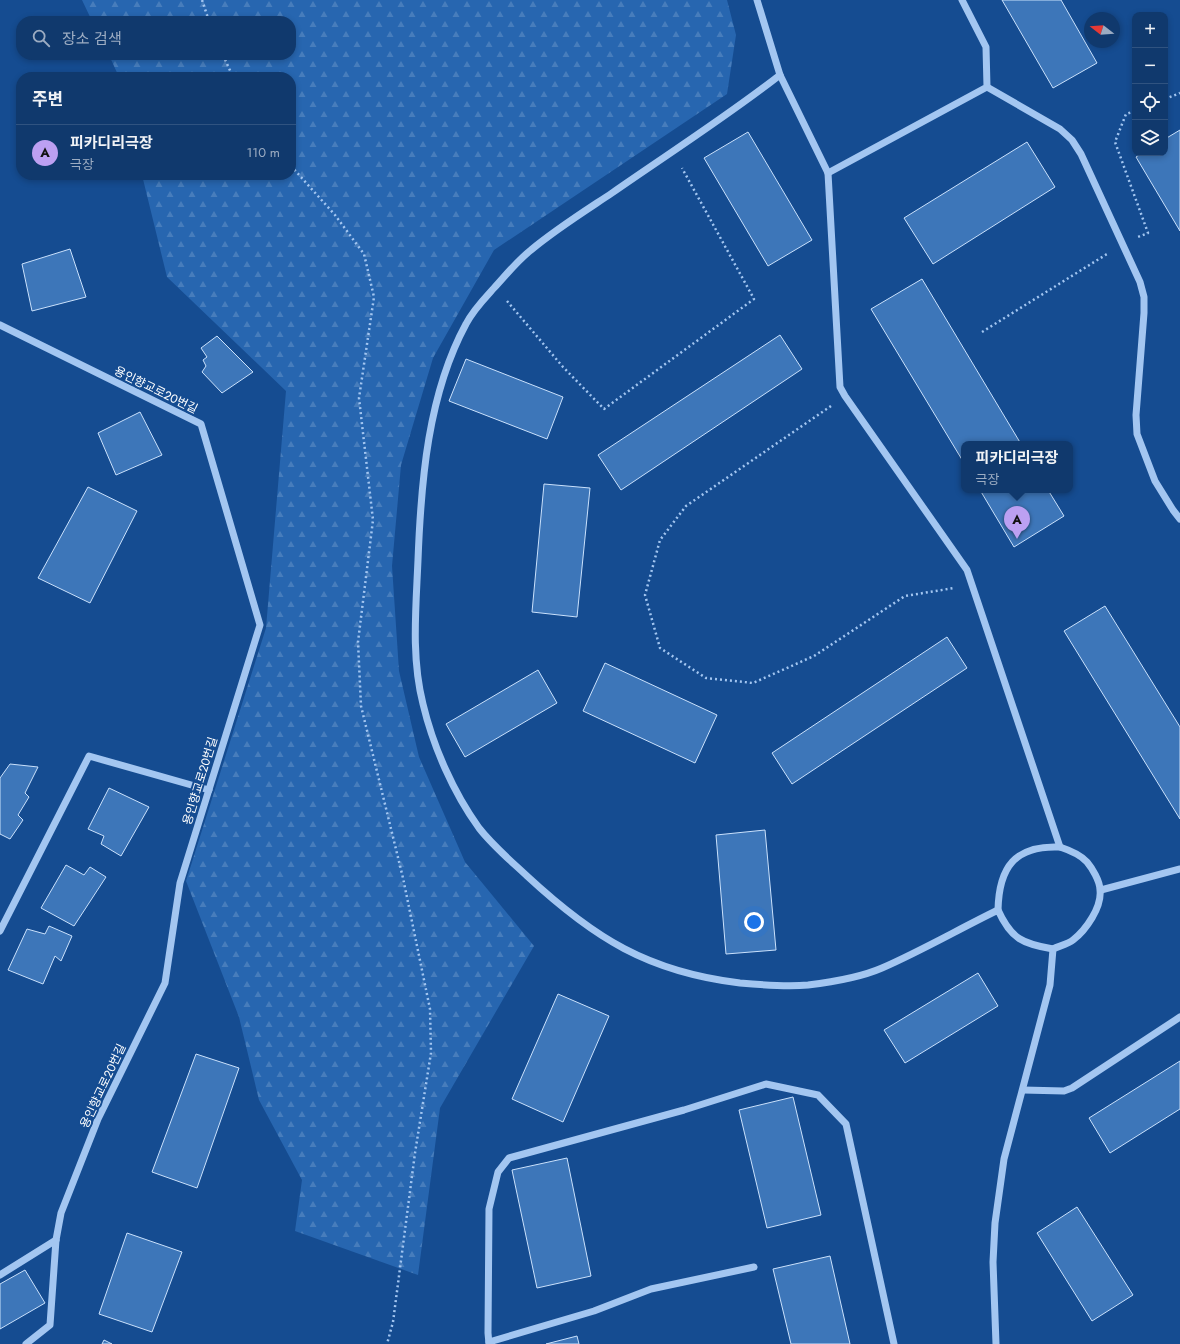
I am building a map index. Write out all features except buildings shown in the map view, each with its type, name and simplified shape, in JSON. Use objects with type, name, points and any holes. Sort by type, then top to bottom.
[{"type":"street","points":[[757,0],[780,75],[828,173],[840,387],[966,570],[1060,847]]},
{"type":"street","points":[[962,0],[986,47],[987,88]]},
{"type":"street","points":[[780,75],[544,240],[512,268],[479,305],[465,326],[454,349],[434,412],[423,476],[415,624],[417,676],[423,704],[431,731],[452,782],[479,828],[507,857],[581,923],[616,945],[658,965],[710,979],[763,986],[806,985],[853,978],[881,969],[998,910]]},
{"type":"street","points":[[828,173],[987,88]]},
{"type":"street","points":[[987,88],[1060,129],[1072,140],[1081,154],[1140,282],[1144,296],[1144,313],[1136,415],[1137,434],[1155,481],[1180,519]]},
{"type":"street","name":"용인향교로20번길","points":[[0,325],[201,424],[260,625],[180,883],[165,983],[98,1119],[61,1213],[56,1240],[50,1325],[26,1344]]},
{"type":"street","points":[[0,931],[89,756],[209,790]]},
{"type":"street","points":[[1042,846],[1060,847],[1074,852],[1086,862],[1095,874],[1100,890],[1096,909],[1086,929],[1072,941],[1053,948],[1033,946],[1017,939],[1005,926],[998,910],[998,894],[1002,877],[1012,862],[1026,851],[1042,846]]},
{"type":"street","points":[[1100,890],[1180,869]]},
{"type":"street","points":[[996,1344],[993,1291],[995,1223],[1004,1159],[1050,985],[1053,948]]},
{"type":"street","points":[[1023,1090],[1064,1091],[1072,1088],[1180,1017]]},
{"type":"street","points":[[754,1267],[651,1289],[594,1311],[489,1343],[489,1209],[498,1172],[509,1158],[684,1110],[766,1084],[818,1095],[846,1124],[894,1344]]},
{"type":"street","points":[[0,1275],[56,1240]]},
{"type":"path","points":[[202,0],[207,16]]},
{"type":"path","points":[[225,60],[231,72]]},
{"type":"path","points":[[1168,98],[1180,93]]},
{"type":"path","points":[[982,332],[1122,244],[1148,233],[1115,142],[1126,114],[1132,112]]},
{"type":"path","points":[[495,287],[563,367],[604,409],[754,299],[672,151]]},
{"type":"path","points":[[296,172],[335,215],[364,254],[374,297],[359,398],[373,520],[358,642],[360,706],[403,878],[430,1009],[431,1053],[415,1153],[393,1322],[388,1344]]},
{"type":"path","points":[[845,396],[686,506],[660,540],[645,595],[660,648],[706,678],[753,683],[814,656],[905,596],[972,585]]},
{"type":"green space","points":[[82,0],[727,0],[736,35],[727,94],[494,250],[433,358],[401,465],[392,566],[399,671],[419,757],[465,862],[534,946],[440,1108],[418,1275],[295,1231],[302,1180],[259,1100],[239,1017],[186,881],[266,628],[286,391],[167,277],[143,180],[296,180],[296,72],[117,72],[111,60],[296,60],[296,16],[90,16]]},
{"type":"place","name":"피카디리극장","points":[[1017,539]]}]
